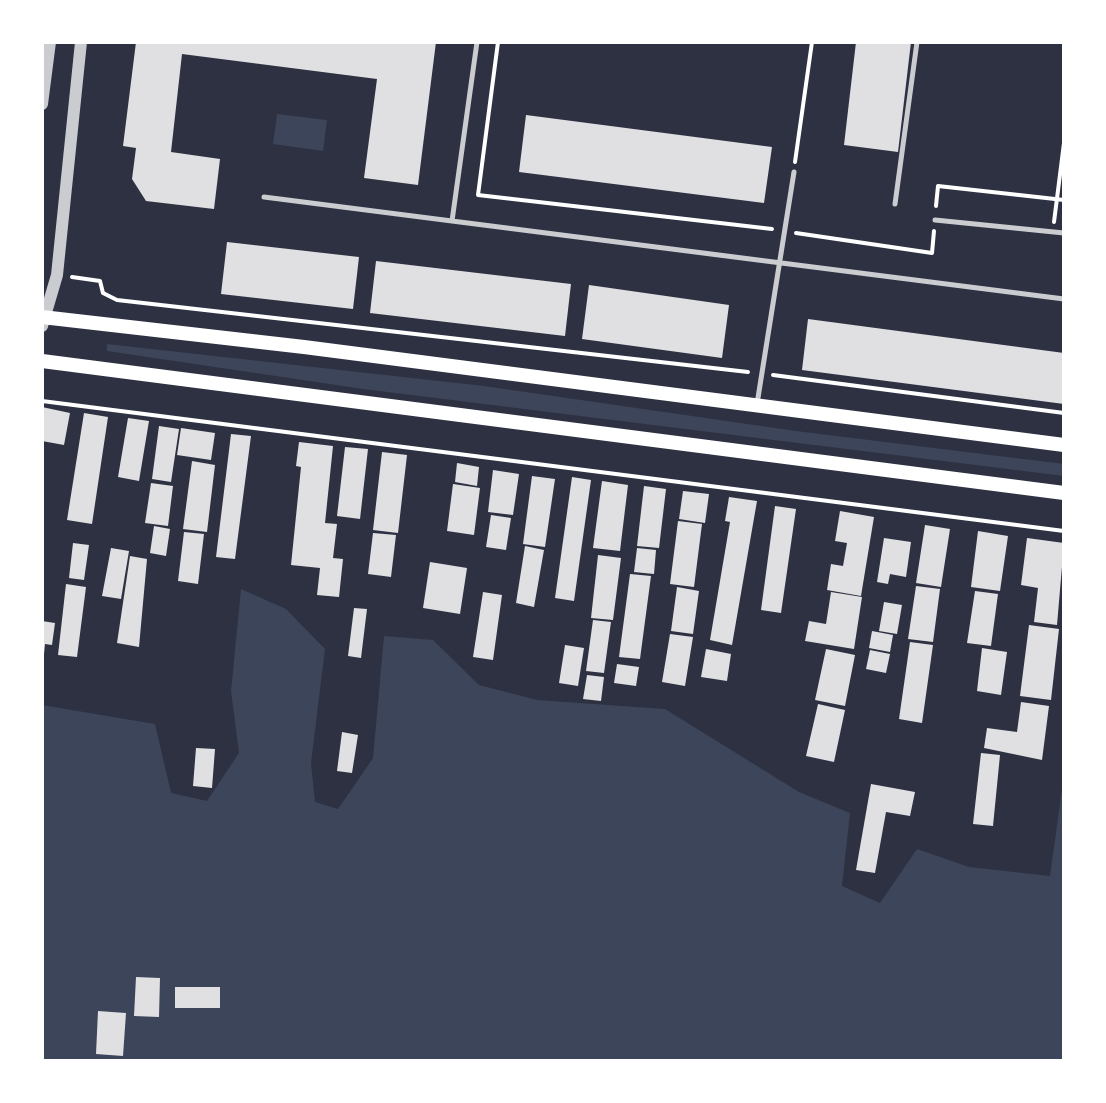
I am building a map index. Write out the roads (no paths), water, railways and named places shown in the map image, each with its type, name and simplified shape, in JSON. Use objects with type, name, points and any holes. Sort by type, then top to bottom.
[{"type":"main road","points":[[43,320],[304,347],[1064,445]]},
{"type":"main road","points":[[42,361],[1064,493]]},
{"type":"street","points":[[42,104],[50,42]]},
{"type":"street","points":[[43,320],[57,275],[81,42]]},
{"type":"lane","points":[[452,221],[477,42]]},
{"type":"lane","points":[[895,204],[917,42]]},
{"type":"lane","points":[[757,405],[782,231],[794,172]]},
{"type":"lane","points":[[264,197],[1064,299]]},
{"type":"lane","points":[[935,220],[1064,233]]}]
